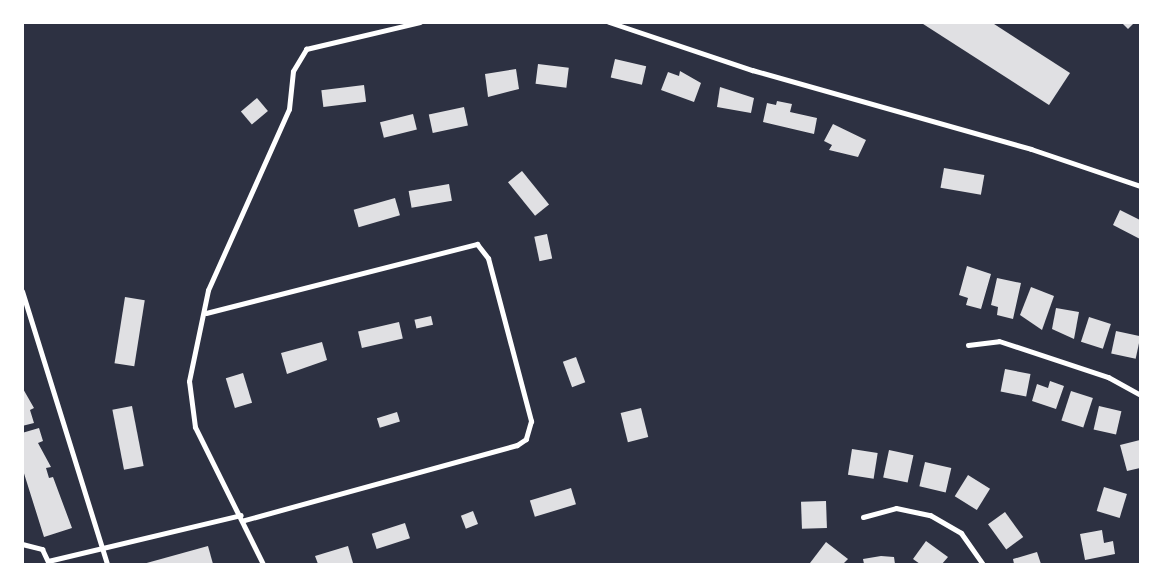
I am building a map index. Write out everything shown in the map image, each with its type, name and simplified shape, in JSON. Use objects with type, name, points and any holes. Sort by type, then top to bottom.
[{"type":"street","points":[[263,564],[244,520],[195,426],[189,381],[192,352],[206,313],[208,290],[289,109],[293,71],[306,49],[420,22]]},
{"type":"street","points":[[609,22],[752,70],[1031,149],[1140,186]]},
{"type":"street","points":[[206,313],[477,244],[488,258],[531,421],[526,439],[517,445],[244,520]]},
{"type":"street","points":[[22,291],[107,564]]},
{"type":"street","points":[[968,345],[999,341],[1108,377],[1140,395]]},
{"type":"street","points":[[864,516],[896,508],[930,515],[961,533],[983,564]]},
{"type":"street","points":[[22,544],[42,549],[48,563],[240,515]]},
{"type":"building","points":[[920,22],[991,22],[1070,73],[1049,105]]},
{"type":"building","points":[[1121,22],[1135,22],[1128,29]]},
{"type":"building","points":[[615,59],[646,66],[642,85],[611,78]]},
{"type":"building","points":[[538,64],[569,68],[566,88],[536,84]]},
{"type":"building","points":[[516,69],[519,89],[488,97],[485,74]]},
{"type":"building","points":[[680,71],[701,83],[694,102],[661,90],[668,72],[679,76]]},
{"type":"building","points":[[364,85],[366,102],[323,107],[321,90]]},
{"type":"building","points":[[720,87],[754,98],[751,113],[717,107]]},
{"type":"building","points":[[257,98],[268,111],[252,125],[241,111]]},
{"type":"building","points":[[777,101],[792,104],[790,112],[817,118],[814,134],[763,122],[767,103],[776,105]]},
{"type":"building","points":[[464,107],[468,126],[433,133],[429,114]]},
{"type":"building","points":[[413,114],[417,130],[384,138],[380,122]]},
{"type":"building","points":[[833,124],[866,140],[858,157],[829,150],[832,145],[824,141]]},
{"type":"building","points":[[944,168],[984,175],[981,195],[941,188]]},
{"type":"building","points":[[522,171],[549,204],[535,216],[508,182]]},
{"type":"building","points":[[449,184],[452,201],[412,208],[409,191]]},
{"type":"building","points":[[395,198],[400,215],[359,227],[354,210]]},
{"type":"building","points":[[1120,210],[1140,220],[1140,239],[1113,225]]},
{"type":"building","points":[[547,234],[552,258],[539,261],[534,237]]},
{"type":"building","points":[[967,266],[991,274],[981,309],[966,305],[968,298],[959,295]]},
{"type":"building","points":[[997,278],[1021,283],[1013,319],[997,315],[998,307],[991,305]]},
{"type":"building","points":[[1031,287],[1054,296],[1042,330],[1020,315]]},
{"type":"building","points":[[125,297],[145,300],[134,366],[115,363]]},
{"type":"building","points":[[1056,308],[1079,312],[1074,339],[1052,329]]},
{"type":"building","points":[[431,316],[433,325],[416,329],[414,320]]},
{"type":"building","points":[[1089,317],[1111,324],[1103,349],[1081,342]]},
{"type":"building","points":[[399,322],[403,339],[362,348],[358,331]]},
{"type":"building","points":[[1116,331],[1140,336],[1136,359],[1111,353]]},
{"type":"building","points":[[322,342],[327,360],[287,374],[281,353]]},
{"type":"building","points":[[576,357],[585,382],[572,387],[563,362]]},
{"type":"building","points":[[1005,369],[1031,374],[1026,397],[1001,392]]},
{"type":"building","points":[[243,373],[252,403],[235,408],[226,378]]},
{"type":"building","points":[[1050,381],[1064,386],[1056,409],[1032,401],[1037,384],[1048,388]]},
{"type":"building","points":[[22,387],[34,408],[30,410],[34,423],[22,426]]},
{"type":"building","points":[[1071,391],[1093,398],[1083,428],[1061,420]]},
{"type":"building","points":[[132,406],[144,466],[124,470],[112,410]]},
{"type":"building","points":[[1099,406],[1121,411],[1116,435],[1094,429]]},
{"type":"building","points":[[641,408],[648,437],[628,442],[621,413]]},
{"type":"building","points":[[397,412],[400,422],[380,428],[377,418]]},
{"type":"building","points":[[39,428],[43,441],[38,443],[51,467],[46,468],[49,478],[53,477],[72,528],[44,537],[22,467],[22,433]]},
{"type":"building","points":[[1140,440],[1140,468],[1127,471],[1120,445]]},
{"type":"building","points":[[852,449],[878,453],[874,479],[848,475]]},
{"type":"building","points":[[889,450],[913,455],[908,483],[883,477]]},
{"type":"building","points":[[925,462],[951,468],[946,492],[919,486]]},
{"type":"building","points":[[968,475],[990,489],[977,510],[955,496]]},
{"type":"building","points":[[1104,487],[1127,494],[1120,518],[1097,511]]},
{"type":"building","points":[[571,488],[576,504],[535,517],[530,501]]},
{"type":"building","points":[[826,501],[827,528],[802,529],[801,502]]},
{"type":"building","points":[[473,511],[478,524],[466,529],[461,516]]},
{"type":"building","points":[[1005,512],[1023,537],[1006,549],[988,524]]},
{"type":"building","points":[[405,523],[410,538],[377,549],[372,534]]},
{"type":"building","points":[[1102,530],[1104,543],[1113,541],[1115,554],[1085,560],[1080,534]]},
{"type":"building","points":[[926,541],[948,557],[942,564],[920,564],[913,559]]},
{"type":"building","points":[[826,542],[848,559],[843,564],[810,563]]},
{"type":"building","points":[[208,546],[213,564],[143,564]]},
{"type":"building","points":[[348,546],[353,563],[318,564],[315,556]]},
{"type":"building","points":[[1037,552],[1041,564],[1014,564],[1013,559]]},
{"type":"building","points":[[881,556],[894,557],[895,564],[864,564],[863,559]]}]
